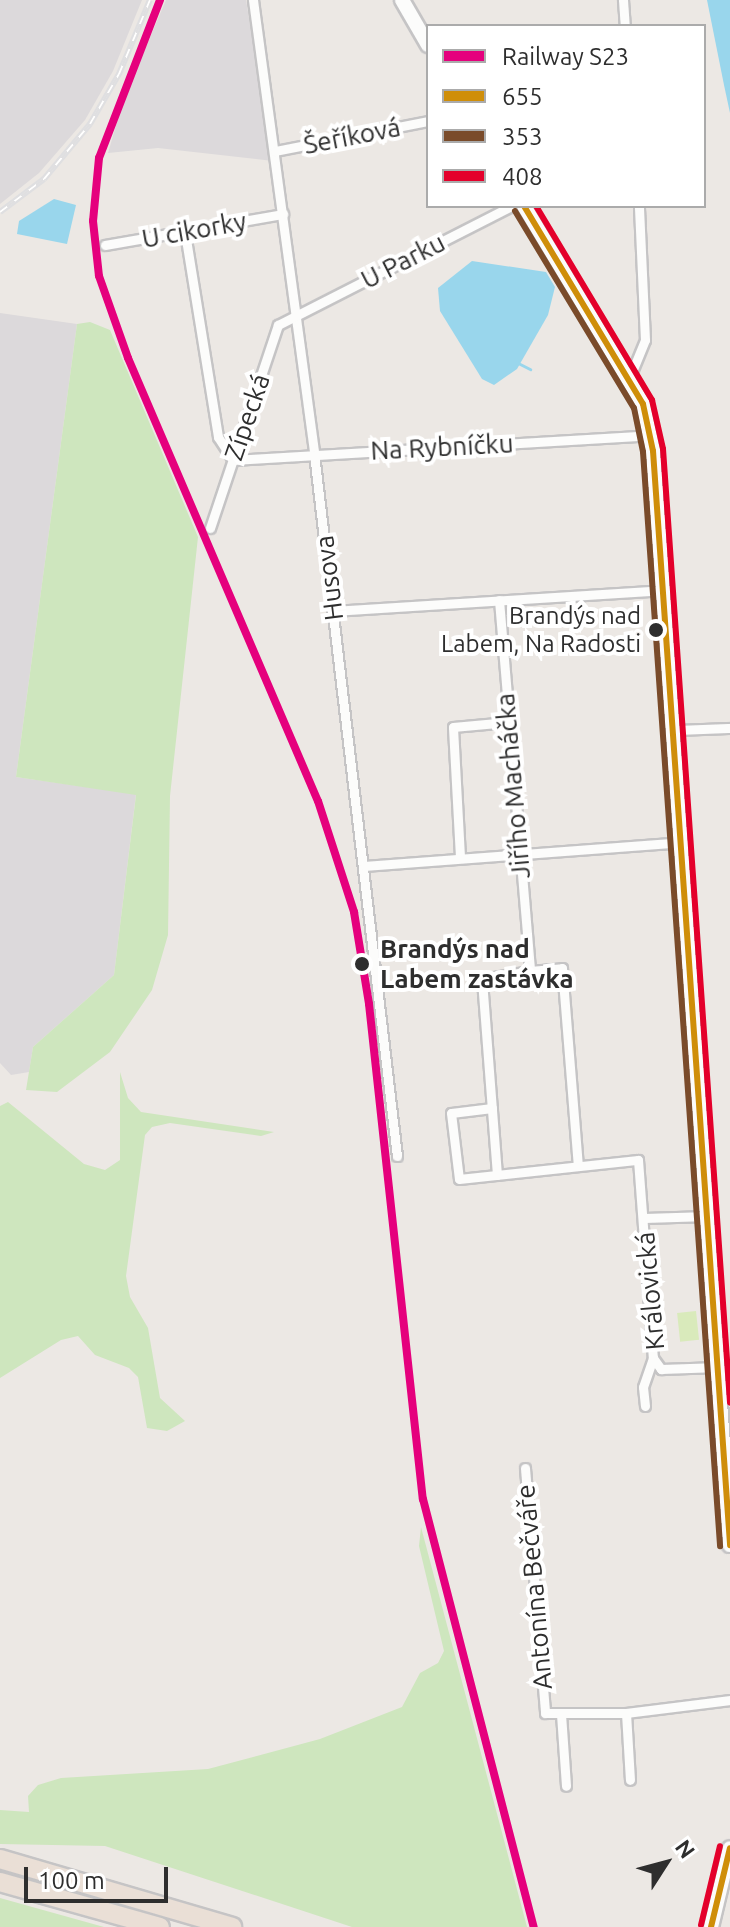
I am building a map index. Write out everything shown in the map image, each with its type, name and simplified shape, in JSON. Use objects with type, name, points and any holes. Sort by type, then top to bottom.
[{"type":"highway","points":[[0,1859],[232,1927]]},
{"type":"highway","points":[[0,1882],[160,1927]]},
{"type":"main road","points":[[402,0],[426,42]]},
{"type":"main road","points":[[525,208],[629,379],[650,435],[665,590],[730,1545]]},
{"type":"main road","points":[[711,1927],[730,1848]]},
{"type":"street","name":"Husova","points":[[253,0],[314,454],[397,1156]]},
{"type":"street","points":[[623,0],[625,24]]},
{"type":"street","name":"Šeříková","points":[[275,151],[426,121]]},
{"type":"street","name":"U Parku","points":[[295,314],[508,208]]},
{"type":"street","points":[[629,379],[645,340],[639,208]]},
{"type":"street","name":"U cikorky","points":[[105,245],[283,214]]},
{"type":"street","points":[[185,233],[218,437],[233,460]]},
{"type":"street","name":"Zípecká","points":[[210,528],[278,325],[295,314]]},
{"type":"street","name":"Na Rybníčku","points":[[233,460],[650,435]]},
{"type":"street","points":[[333,611],[665,590]]},
{"type":"street","name":"Jiřího Macháčka","points":[[499,600],[530,971]]},
{"type":"street","points":[[460,857],[453,727],[508,722]]},
{"type":"street","points":[[675,730],[730,728]]},
{"type":"street","points":[[365,866],[683,842]]},
{"type":"street","points":[[497,1175],[482,979],[530,971],[562,968],[578,1165]]},
{"type":"street","points":[[492,1108],[451,1113],[459,1179],[638,1160],[644,1218]]},
{"type":"street","name":"Královická","points":[[708,1216],[644,1218],[653,1358],[661,1369],[719,1367]]},
{"type":"street","points":[[645,1406],[643,1387],[653,1358]]},
{"type":"street","name":"Antonína Bečváře","points":[[525,1468],[545,1713],[626,1713],[730,1700]]},
{"type":"street","points":[[626,1713],[630,1780]]},
{"type":"street","points":[[561,1714],[566,1786]]},
{"type":"shaded area","points":[[0,0],[142,0],[113,71],[85,120],[39,173],[0,204]]},
{"type":"shaded area","points":[[166,0],[246,0],[273,161],[158,148],[108,153],[124,98]]},
{"type":"shaded area","points":[[0,313],[77,324],[16,777],[136,794],[114,975],[33,1047],[29,1072],[11,1075],[0,1063]]},
{"type":"green space","points":[[90,322],[110,330],[198,537],[170,796],[168,935],[152,990],[110,1052],[57,1092],[26,1090],[33,1047],[114,975],[136,795],[16,777],[77,324]]},
{"type":"green space","points":[[120,1072],[128,1098],[141,1112],[274,1132],[261,1136],[170,1123],[152,1127],[145,1135],[126,1276],[130,1297],[148,1328],[160,1398],[185,1421],[167,1431],[147,1428],[138,1377],[129,1368],[95,1355],[78,1336],[61,1340],[0,1378],[0,1106],[8,1102],[84,1164],[105,1170],[120,1160]]},
{"type":"green space","points":[[696,1311],[699,1340],[680,1342],[677,1313]]},
{"type":"green space","points":[[421,1527],[527,1927],[352,1927],[105,1846],[0,1844],[0,1810],[29,1812],[28,1796],[38,1785],[61,1778],[208,1769],[320,1739],[402,1707],[420,1673],[438,1663],[444,1651],[419,1546]]},
{"type":"green space","points":[[0,1898],[104,1927],[0,1927]]},
{"type":"water","points":[[707,0],[730,0],[730,113],[724,85]]},
{"type":"water","points":[[54,199],[76,205],[67,244],[17,234],[19,221]]},
{"type":"water","points":[[472,261],[546,272],[555,287],[548,315],[517,369],[494,385],[482,379],[440,311],[438,288]]},
{"type":"waterway","points":[[516,362],[530,369]]},
{"type":"railway","points":[[0,212],[44,179],[90,124],[119,74],[150,0]]},
{"type":"rail line","name":"S23","points":[[160,0],[99,158],[93,221],[99,276],[128,358],[318,801],[354,912],[369,1004],[423,1499],[534,1927]]},
{"type":"transit line","name":"655","points":[[525,208],[643,404],[653,451],[730,1545]]},
{"type":"transit line","name":"408","points":[[537,208],[652,400],[663,449],[730,1403]]},
{"type":"transit line","name":"353","points":[[515,211],[634,408],[643,452],[720,1546]]},
{"type":"transit line","name":"408","points":[[701,1925],[720,1846]]},
{"type":"transit line","name":"655","points":[[711,1927],[730,1848]]},
{"type":"place","name":"Brandýs nad Labem, Na Radosti","points":[[656,630]]},
{"type":"place","name":"Brandýs nad Labem zastávka","points":[[362,964]]}]
